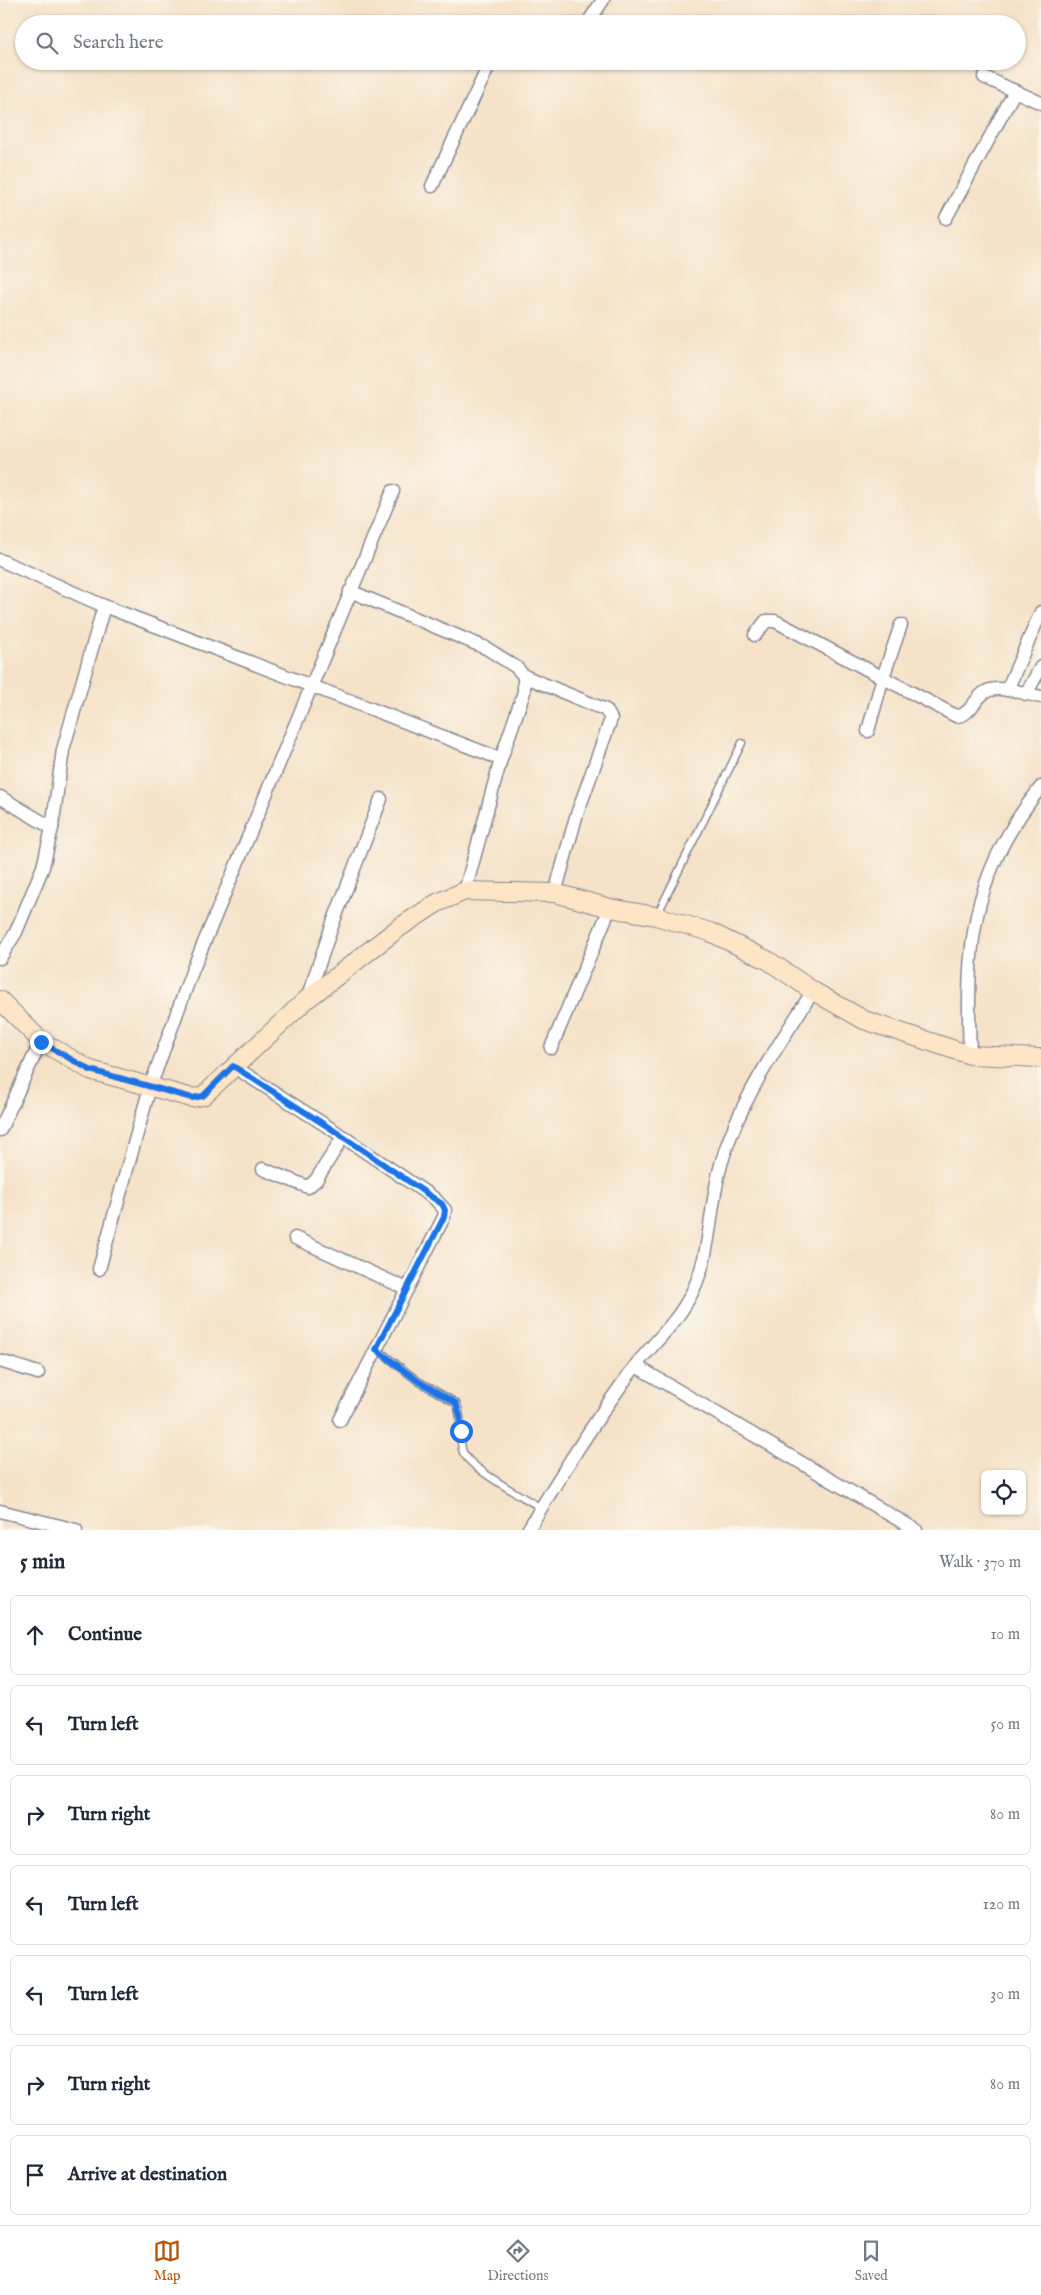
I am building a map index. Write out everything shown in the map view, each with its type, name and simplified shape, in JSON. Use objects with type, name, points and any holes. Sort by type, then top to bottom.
[{"type":"street","points":[[593,15],[603,0]]},
{"type":"street","points":[[432,186],[487,70]]},
{"type":"street","points":[[984,77],[1041,103]]},
{"type":"street","points":[[946,218],[1015,91]]},
{"type":"street","points":[[99,1269],[150,1086],[193,969],[393,491]]},
{"type":"street","points":[[0,560],[104,606],[501,759]]},
{"type":"street","points":[[350,591],[486,648],[516,667],[524,676],[606,710],[611,719],[576,817],[555,893]]},
{"type":"street","points":[[0,958],[25,913],[43,867],[52,828],[63,750],[104,606]]},
{"type":"street","points":[[1007,690],[1041,612]]},
{"type":"street","points":[[755,635],[766,621],[775,621],[956,716],[961,716],[966,712],[988,690],[1007,690],[1041,697]]},
{"type":"street","points":[[868,731],[882,677],[901,625]]},
{"type":"street","points":[[1026,694],[1041,667]]},
{"type":"street","points":[[465,891],[501,759],[524,692],[524,676]]},
{"type":"street","points":[[970,1055],[969,973],[978,908],[988,876],[1012,828],[1041,787]]},
{"type":"street","points":[[0,797],[52,828]]},
{"type":"street","points":[[306,1000],[333,923],[381,800]]},
{"type":"street","points":[[0,1000],[41,1042],[90,1070],[192,1098],[203,1096],[306,1000],[400,927],[437,903],[465,891],[555,893],[610,908],[656,916],[710,932],[769,962],[813,991],[864,1020],[970,1055],[1041,1058]]},
{"type":"street","points":[[551,1048],[610,908]]},
{"type":"street","points":[[528,1530],[636,1366],[688,1302],[705,1261],[721,1162],[732,1128],[748,1096],[813,991]]},
{"type":"street","points":[[0,1130],[41,1042]]},
{"type":"street","points":[[233,1066],[435,1199],[445,1210],[444,1217],[340,1420]]},
{"type":"street","points":[[262,1169],[308,1187],[316,1180],[343,1137]]},
{"type":"street","points":[[295,1238],[407,1289]]},
{"type":"street","points":[[0,1360],[38,1374]]},
{"type":"street","points":[[636,1366],[916,1530]]},
{"type":"street","points":[[0,1511],[76,1530]]},
{"type":"lane","points":[[656,916],[742,743]]},
{"type":"lane","points":[[376,1349],[418,1381],[456,1403],[460,1416],[462,1445],[468,1459],[541,1508]]},
{"type":"route","points":[[41,1042],[90,1070],[192,1098],[203,1096],[233,1066],[333,1130],[442,1204],[445,1210],[444,1217],[376,1349],[418,1381],[456,1403],[460,1416],[461,1431]]}]
